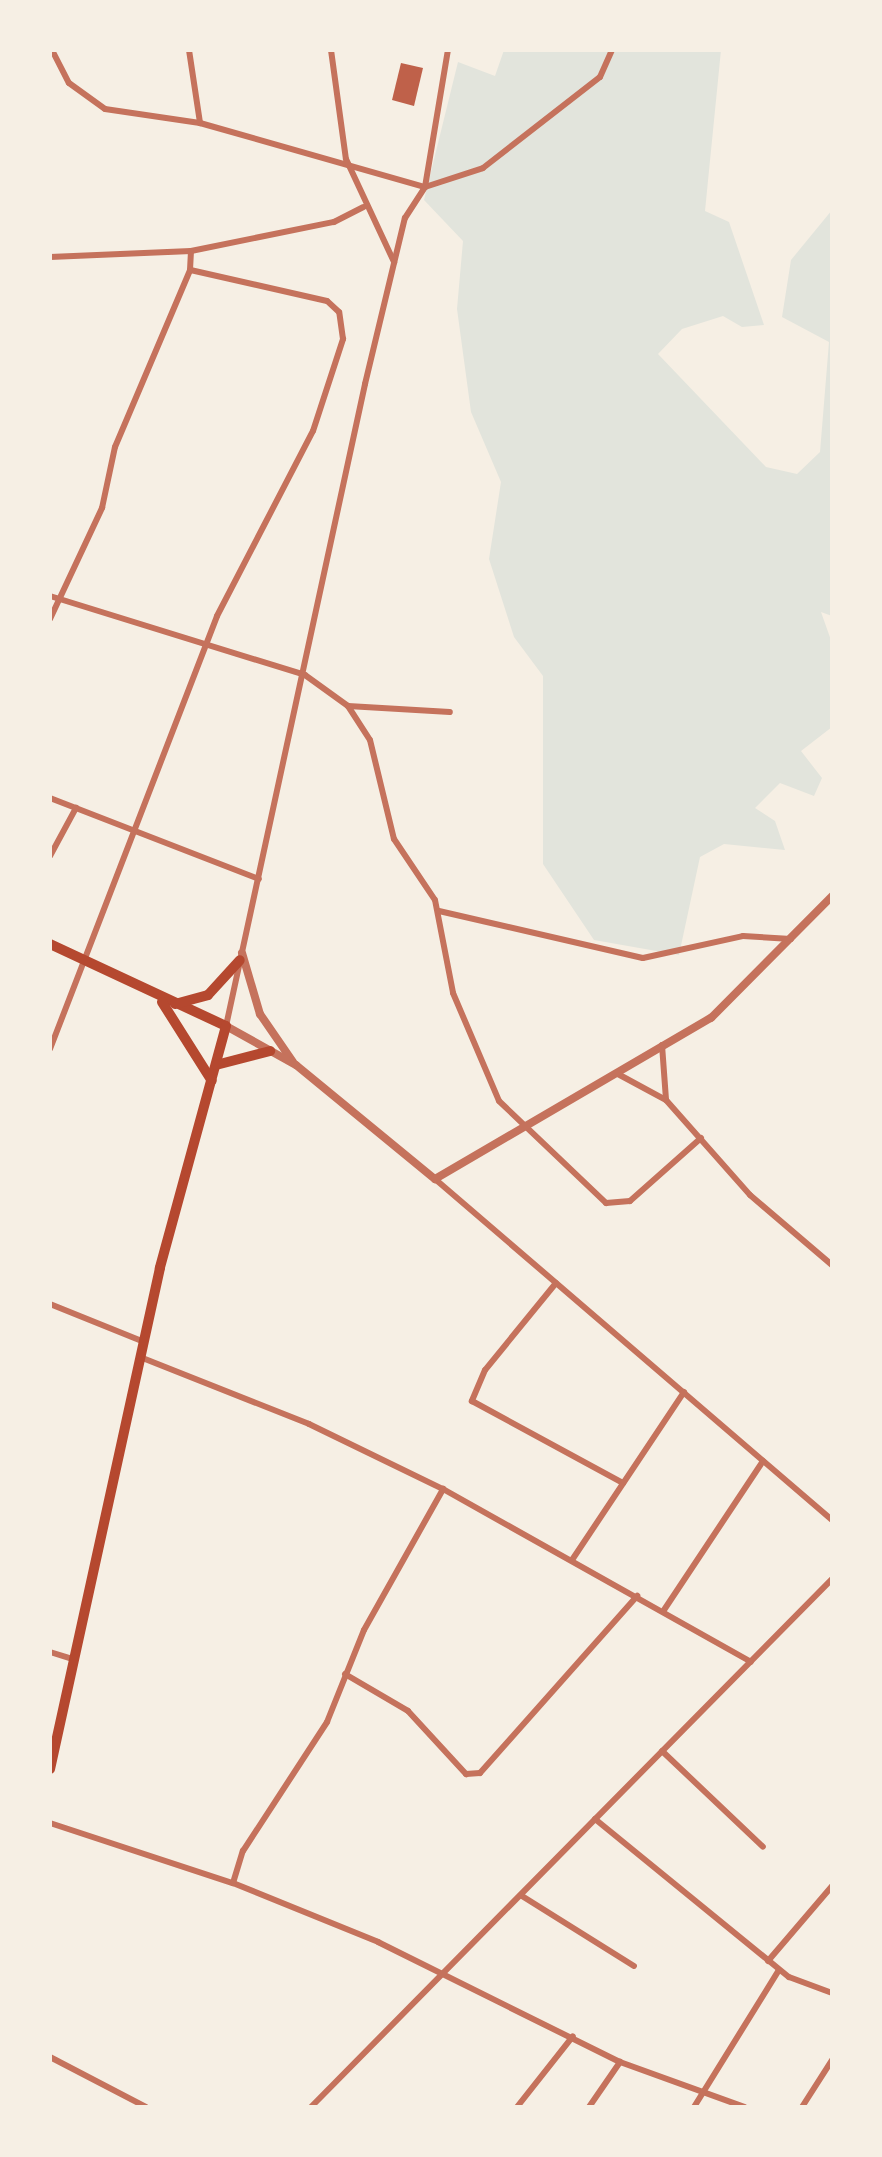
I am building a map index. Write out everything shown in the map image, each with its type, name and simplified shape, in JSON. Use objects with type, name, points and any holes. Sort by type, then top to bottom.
[{"type":"main road","points":[[50,944],[160,1000],[226,1026],[140,1357],[50,1769]]},
{"type":"main road","points":[[172,1005],[208,995],[241,956]]},
{"type":"main road","points":[[160,1000],[212,1081]]},
{"type":"main road","points":[[216,1065],[270,1051]]},
{"type":"street","points":[[52,50],[69,83],[105,109],[200,123],[346,159],[425,187],[483,168],[600,77],[612,50]]},
{"type":"street","points":[[189,50],[200,123]]},
{"type":"street","points":[[331,50],[346,159],[363,207],[394,262]]},
{"type":"street","points":[[448,50],[425,187],[405,218],[394,262],[226,1026],[296,1065],[435,1179],[832,1520]]},
{"type":"street","points":[[50,257],[191,251],[334,222],[363,207]]},
{"type":"street","points":[[50,619],[102,508],[115,447],[190,270],[191,251]]},
{"type":"street","points":[[50,1049],[131,830],[207,644],[313,431],[343,325],[327,301],[308,291],[190,270]]},
{"type":"street","points":[[50,596],[305,675],[348,706],[370,740],[385,818],[439,911],[463,1022],[499,1101],[523,1126],[618,1207],[701,1138]]},
{"type":"street","points":[[348,706],[450,712]]},
{"type":"street","points":[[50,798],[259,879]]},
{"type":"street","points":[[50,856],[76,808]]},
{"type":"street","points":[[435,1179],[711,1018],[832,896]]},
{"type":"street","points":[[439,911],[643,958],[743,936],[791,939]]},
{"type":"street","points":[[241,956],[260,1014],[296,1065]]},
{"type":"street","points":[[662,1045],[666,1100]]},
{"type":"street","points":[[615,1072],[666,1100],[750,1195],[832,1265]]},
{"type":"street","points":[[556,1283],[485,1370],[472,1401],[623,1483]]},
{"type":"street","points":[[50,1304],[144,1342]]},
{"type":"street","points":[[140,1357],[309,1424],[443,1489],[664,1610],[751,1662]]},
{"type":"street","points":[[572,1560],[684,1392]]},
{"type":"street","points":[[664,1610],[763,1461]]},
{"type":"street","points":[[233,1883],[243,1851],[327,1722],[345,1674],[443,1489]]},
{"type":"street","points":[[311,2107],[832,1579]]},
{"type":"street","points":[[345,1674],[408,1711],[466,1774],[480,1773],[637,1596]]},
{"type":"street","points":[[50,1652],[73,1659]]},
{"type":"street","points":[[662,1751],[763,1847]]},
{"type":"street","points":[[595,1819],[779,1970],[832,1993]]},
{"type":"street","points":[[50,1823],[233,1883],[573,2036],[620,2062],[744,2107]]},
{"type":"street","points":[[768,1961],[832,1886]]},
{"type":"street","points":[[522,1896],[634,1966]]},
{"type":"street","points":[[694,2107],[779,1970]]},
{"type":"street","points":[[517,2107],[573,2036]]},
{"type":"street","points":[[50,2057],[146,2107]]},
{"type":"street","points":[[802,2107],[832,2060]]},
{"type":"street","points":[[589,2107],[620,2062]]},
{"type":"shaded area","points":[[504,50],[721,50],[705,211],[729,222],[764,325],[742,327],[723,316],[682,329],[658,354],[766,467],[797,474],[820,452],[829,342],[782,317],[791,260],[832,210],[832,616],[821,612],[832,643],[832,727],[801,751],[822,778],[814,796],[780,783],[755,808],[775,821],[785,850],[724,844],[700,857],[679,955],[594,940],[543,864],[543,676],[514,637],[489,559],[501,482],[471,412],[457,309],[463,241],[424,200],[458,62],[495,76]]},
{"type":"building","points":[[401,63],[423,68],[414,106],[392,100]]}]
